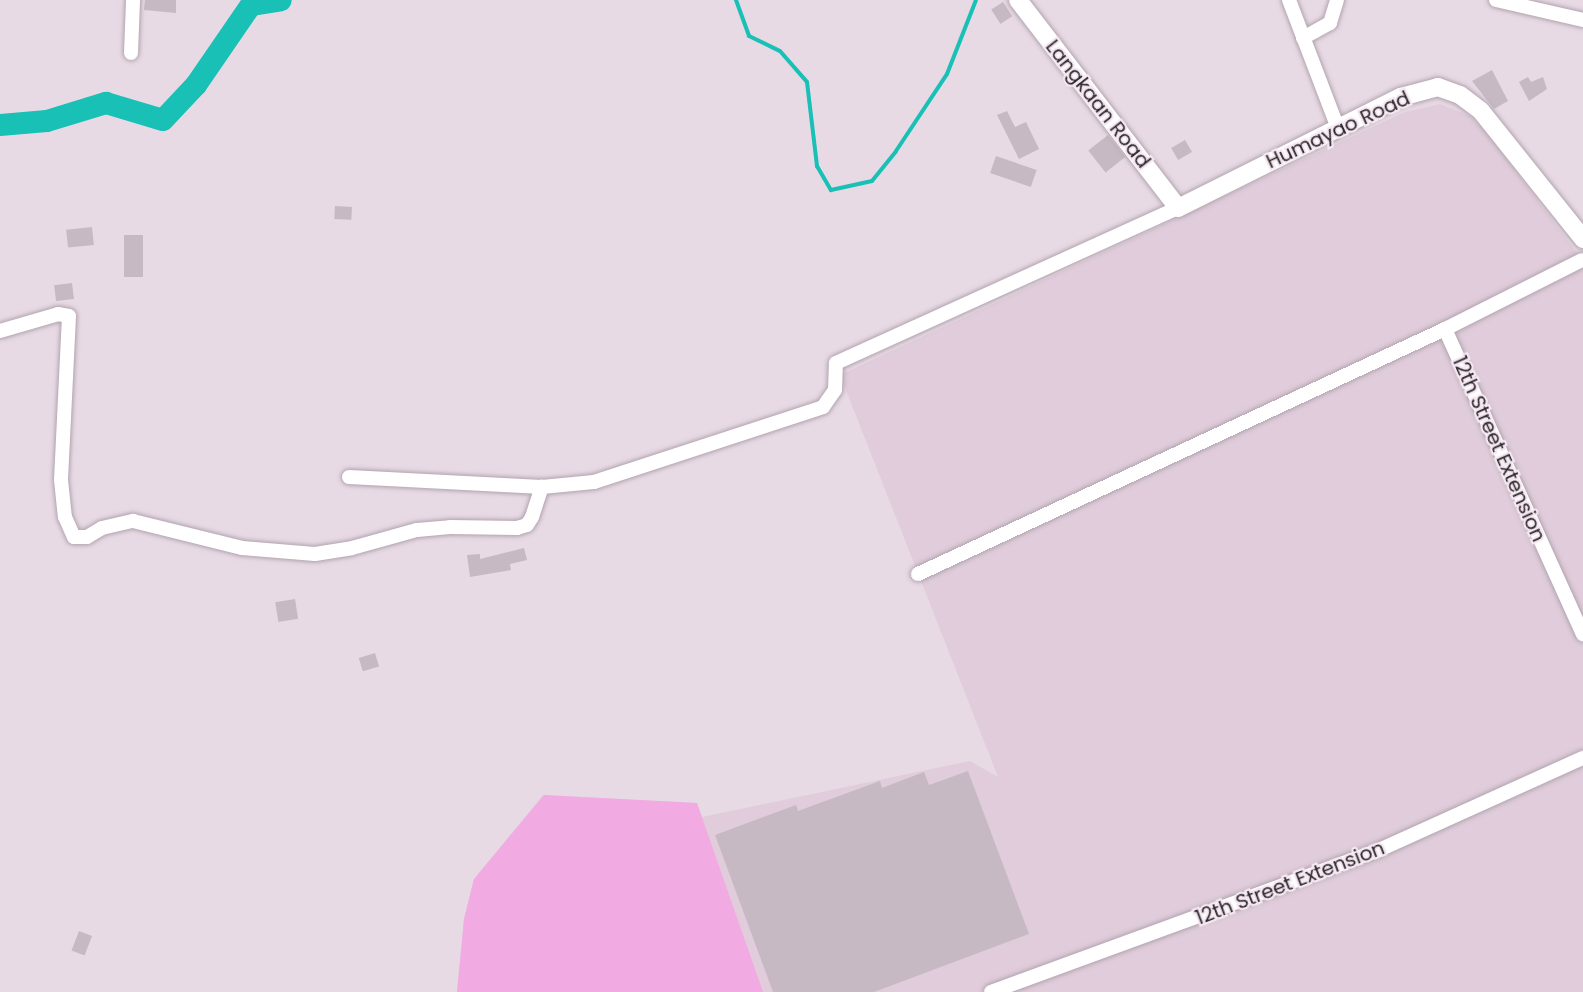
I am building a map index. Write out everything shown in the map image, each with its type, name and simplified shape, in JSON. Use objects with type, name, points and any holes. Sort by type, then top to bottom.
[{"type":"street","points":[[131,53],[133,0]]},
{"type":"street","name":"Langkaan Road","points":[[1018,0],[1178,208]]},
{"type":"street","points":[[1288,0],[1338,128]]},
{"type":"street","points":[[1303,38],[1330,23],[1337,0]]},
{"type":"street","points":[[1496,0],[1583,20]]},
{"type":"street","name":"Humayao Road","points":[[1178,208],[1401,97],[1438,87],[1460,95],[1499,131],[1583,239]]},
{"type":"street","points":[[349,477],[542,487],[594,482],[824,407],[835,390],[836,363],[1178,208]]},
{"type":"street","points":[[918,574],[1445,329],[1582,260]]},
{"type":"street","points":[[0,332],[58,314],[69,316],[61,480],[65,517],[74,537],[87,537],[102,528],[133,521],[242,548],[315,554],[352,548],[417,530],[517,528],[527,525],[532,517],[542,487]]},
{"type":"street","name":"12th Street Extension","points":[[1445,329],[1583,634]]},
{"type":"street","name":"12th Street Extension","points":[[991,992],[1380,850],[1583,758]]},
{"type":"shaded area","points":[[1440,104],[1470,116],[1489,136],[1583,261],[1583,992],[457,992],[464,919],[474,879],[543,795],[697,803],[702,817],[970,761],[998,777],[840,375],[1405,112]]},
{"type":"shaded area","points":[[544,795],[697,803],[763,992],[457,992],[464,919],[474,879]]},
{"type":"building","points":[[145,0],[176,0],[176,13],[144,10]]},
{"type":"building","points":[[1003,2],[1012,16],[1001,24],[991,10]]},
{"type":"building","points":[[1492,70],[1508,101],[1494,109],[1472,81]]},
{"type":"building","points":[[1528,77],[1531,82],[1543,77],[1547,89],[1529,101],[1519,82]]},
{"type":"building","points":[[1007,111],[1015,127],[1026,122],[1039,149],[1019,159],[997,115]]},
{"type":"building","points":[[1108,135],[1125,157],[1106,172],[1088,150]]},
{"type":"building","points":[[1185,140],[1192,152],[1178,160],[1171,148]]},
{"type":"building","points":[[996,156],[1037,170],[1031,187],[990,173]]},
{"type":"building","points":[[335,206],[352,207],[351,220],[334,219]]},
{"type":"building","points":[[92,227],[94,245],[68,248],[66,230]]},
{"type":"building","points":[[124,235],[143,235],[143,277],[124,277]]},
{"type":"building","points":[[72,283],[74,299],[56,301],[54,285]]},
{"type":"building","points":[[524,548],[527,560],[510,564],[511,570],[470,577],[467,555],[480,554],[480,559]]},
{"type":"building","points":[[295,599],[298,619],[278,622],[275,602]]},
{"type":"building","points":[[375,653],[379,666],[363,671],[359,658]]},
{"type":"building","points":[[968,771],[1029,934],[874,992],[773,992],[715,835],[796,805],[798,811],[880,781],[882,788],[924,772],[929,785]]},
{"type":"building","points":[[79,931],[92,936],[85,956],[71,951]]},
{"type":"waterway","points":[[0,125],[47,121],[106,103],[163,120],[196,85],[251,5],[281,0]]},
{"type":"waterway","points":[[736,0],[749,36],[780,51],[807,82],[817,166],[831,190],[872,181],[896,151],[947,74],[976,0]]}]
